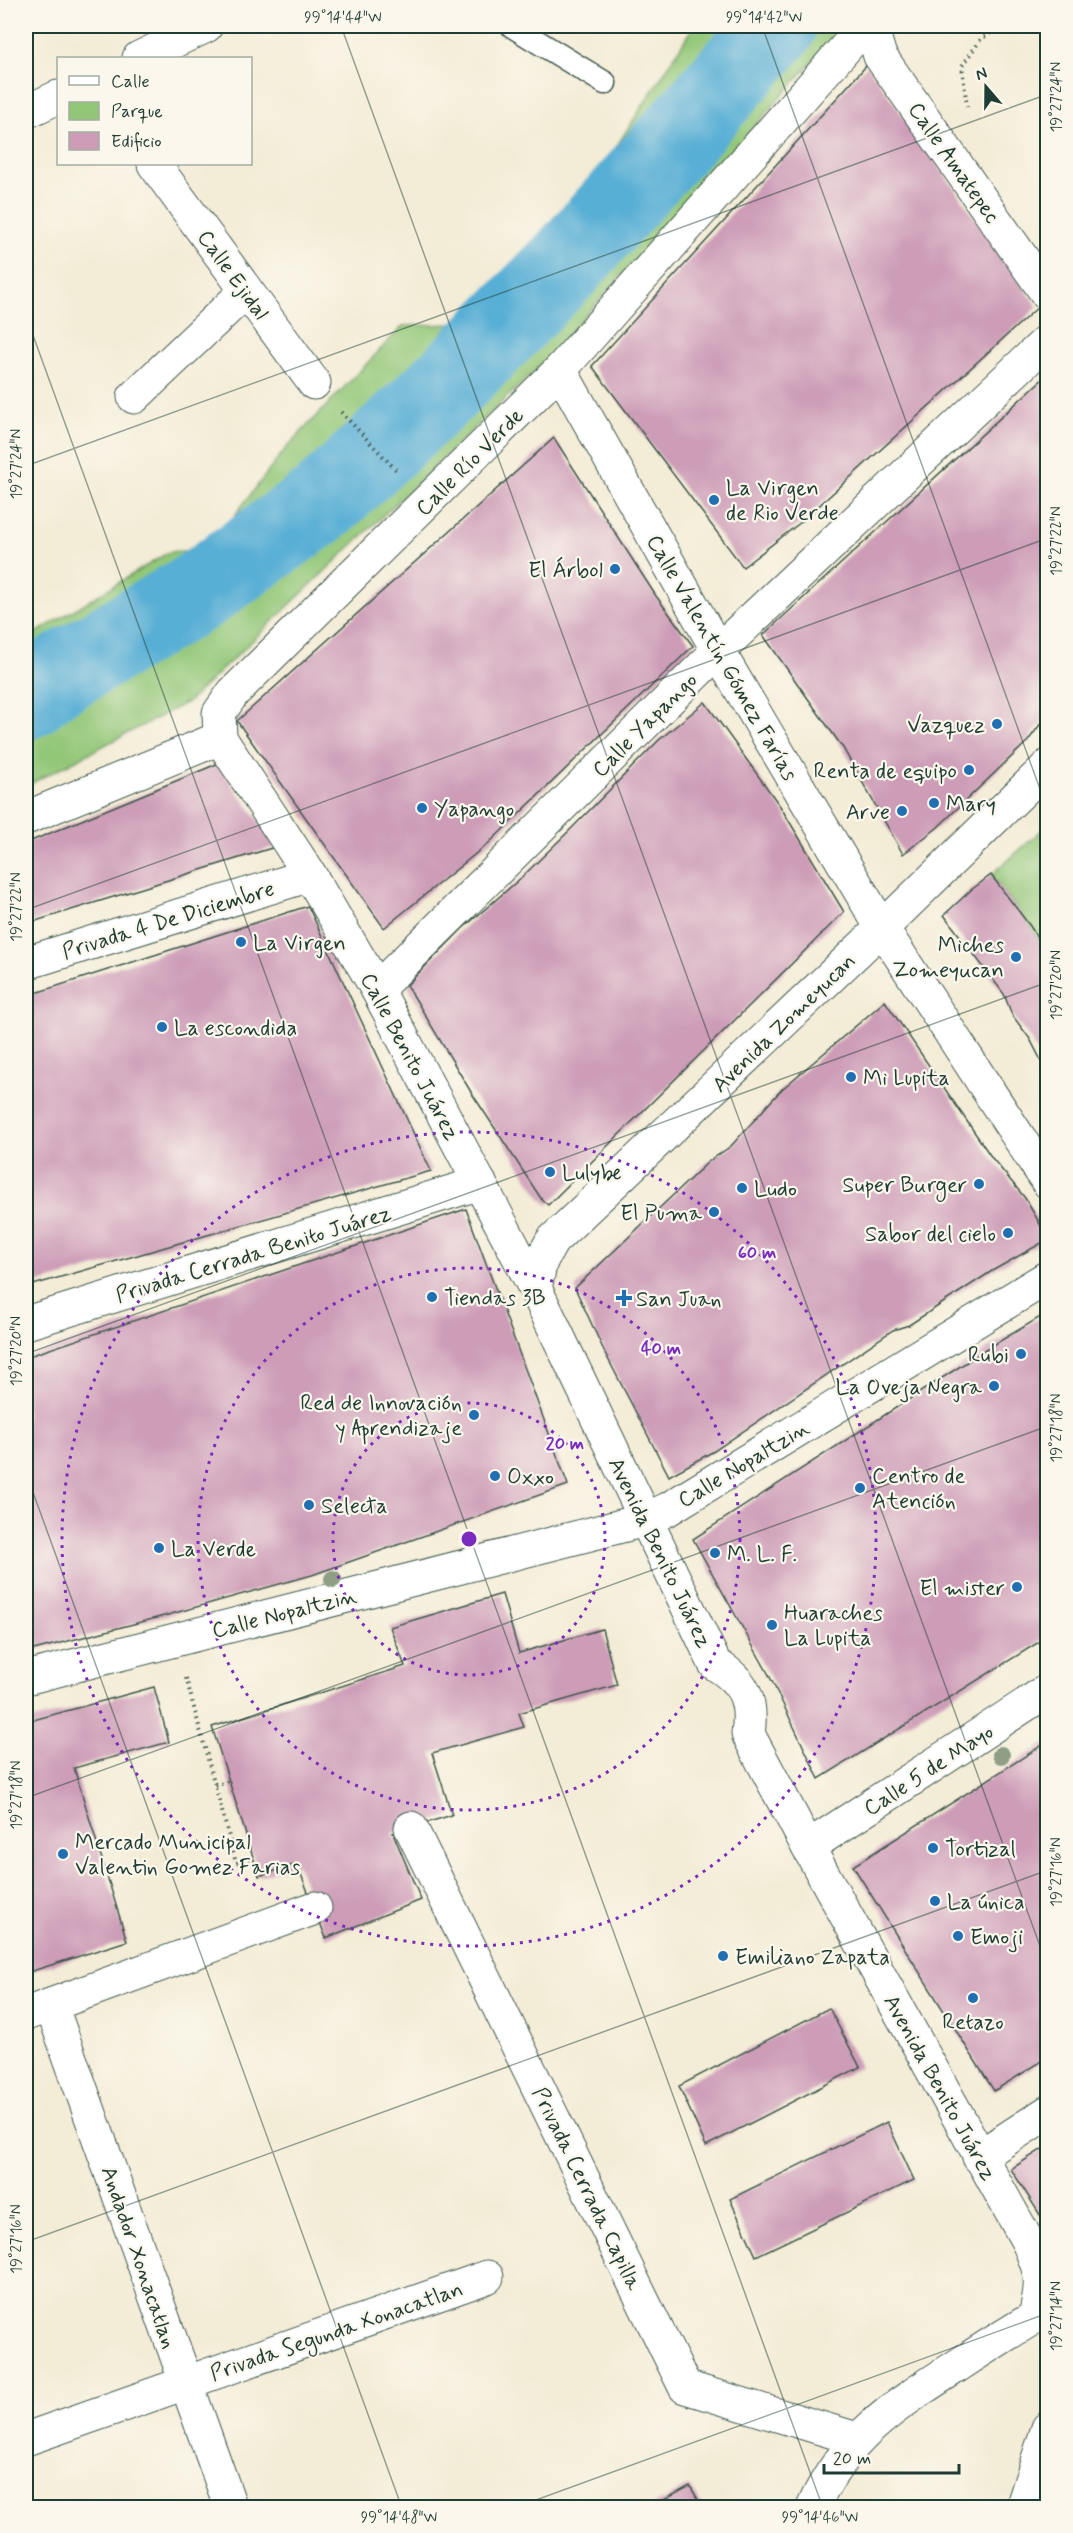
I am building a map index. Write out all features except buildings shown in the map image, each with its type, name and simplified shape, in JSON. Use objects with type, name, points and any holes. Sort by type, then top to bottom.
[{"type":"street","points":[[141,57],[206,26]]},
{"type":"street","name":"Calle Río Verde","points":[[220,738],[219,713],[233,693],[561,370],[865,26]]},
{"type":"street","name":"Calle Amatepec","points":[[871,26],[880,56],[1047,295]]},
{"type":"street","points":[[26,112],[57,97]]},
{"type":"street","name":"Calle Ejidal","points":[[155,165],[314,383]]},
{"type":"street","points":[[134,397],[246,291]]},
{"type":"street","name":"Calle Yapango","points":[[376,989],[718,651],[1047,340]]},
{"type":"street","name":"Calle Valentín Gómez Farías","points":[[561,370],[718,651],[882,928],[1047,1182]]},
{"type":"street","points":[[26,818],[220,738]]},
{"type":"street","name":"Calle Benito Juárez","points":[[220,738],[310,875],[376,989],[535,1288]]},
{"type":"street","name":"Avenida Zomeyucan","points":[[535,1288],[541,1261],[552,1241],[882,928],[1047,766]]},
{"type":"street","name":"Privada 4 De Diciembre","points":[[26,963],[310,875]]},
{"type":"street","name":"Privada Cerrada Benito Juárez","points":[[26,1323],[480,1184]]},
{"type":"street","name":"Calle Nopaltzin","points":[[26,1678],[645,1520],[668,1509],[1047,1277]]},
{"type":"street","name":"Avenida Benito Juárez","points":[[535,1288],[715,1664],[731,1674],[744,1690],[751,1713],[748,1734],[808,1847],[1028,2242],[1041,2270],[1041,2323]]},
{"type":"street","name":"Calle 5 de Mayo","points":[[808,1847],[1047,1690]]},
{"type":"street","name":"Privada Cerrada Capilla","points":[[411,1827],[685,2387],[857,2439]]},
{"type":"street","points":[[38,2009],[315,1908]]},
{"type":"street","name":"Andador Xonacatlan","points":[[38,2009],[185,2384],[231,2508]]},
{"type":"street","points":[[979,2157],[1047,2112]]},
{"type":"street","name":"Privada Segunda Xonacatlan","points":[[26,2439],[487,2277]]},
{"type":"street","points":[[813,2508],[830,2477],[857,2439],[896,2405],[1041,2323]]},
{"type":"street","points":[[1022,2508],[1047,2428]]},
{"type":"lane","points":[[512,26],[605,83]]},
{"type":"path","points":[[968,111],[962,66],[981,39],[1001,26]]},
{"type":"path","points":[[343,414],[400,474]]},
{"type":"path","points":[[185,1674],[236,1863],[254,1857]]},
{"type":"path","points":[[215,1786],[229,1781]]},
{"type":"green space","points":[[694,26],[839,26],[830,42],[542,364],[188,702],[26,786],[26,718],[35,710],[26,639],[169,552],[209,549],[287,447],[403,326],[477,323],[550,250]]},
{"type":"green space","points":[[1047,826],[1047,953],[1030,926],[991,875]]},
{"type":"waterway","points":[[26,699],[50,680],[197,592],[322,503],[441,391],[564,266],[776,26]]},
{"type":"place","name":"La Virgen de Rio Verde","points":[[714,500]]},
{"type":"place","name":"El Árbol","points":[[615,569]]},
{"type":"place","name":"Vazquez","points":[[997,724]]},
{"type":"place","name":"Renta de equipo","points":[[969,770]]},
{"type":"place","name":"Mary","points":[[934,803]]},
{"type":"place","name":"Yapango","points":[[422,808]]},
{"type":"place","name":"Arve","points":[[902,811]]},
{"type":"place","name":"La Virgen","points":[[241,942]]},
{"type":"place","name":"Miches Zomeyucan","points":[[1016,957]]},
{"type":"place","name":"La escondida","points":[[162,1027]]},
{"type":"place","name":"Mi Lupita","points":[[851,1077]]},
{"type":"place","name":"Lulybe","points":[[550,1172]]},
{"type":"place","name":"Super Burger","points":[[979,1184]]},
{"type":"place","name":"Ludo","points":[[742,1188]]},
{"type":"place","name":"El Puma","points":[[714,1212]]},
{"type":"place","name":"Sabor del cielo","points":[[1008,1233]]},
{"type":"place","name":"Tiendas 3B","points":[[432,1297]]},
{"type":"place","name":"San Juan","points":[[624,1298]]},
{"type":"place","name":"Rubi","points":[[1021,1354]]},
{"type":"place","name":"La Oveja Negra","points":[[994,1386]]},
{"type":"place","name":"Red de Innovación y Aprendizaje","points":[[474,1415]]},
{"type":"place","name":"Oxxo","points":[[495,1476]]},
{"type":"place","name":"Centro de Atención","points":[[860,1488]]},
{"type":"place","name":"Selecta","points":[[309,1505]]},
{"type":"place","name":"La Verde","points":[[159,1548]]},
{"type":"place","name":"M. L. F.","points":[[715,1553]]},
{"type":"place","name":"El mister","points":[[1017,1587]]},
{"type":"place","name":"Huaraches La Lupita","points":[[772,1625]]},
{"type":"place","name":"Tortizal","points":[[933,1848]]},
{"type":"place","name":"Mercado Municipal Valentin Gomez Farias","points":[[63,1854]]},
{"type":"place","name":"La única","points":[[935,1901]]},
{"type":"place","name":"Emoji","points":[[958,1936]]},
{"type":"place","name":"Emiliano Zapata","points":[[723,1956]]},
{"type":"place","name":"Retazo","points":[[973,1998]]}]
